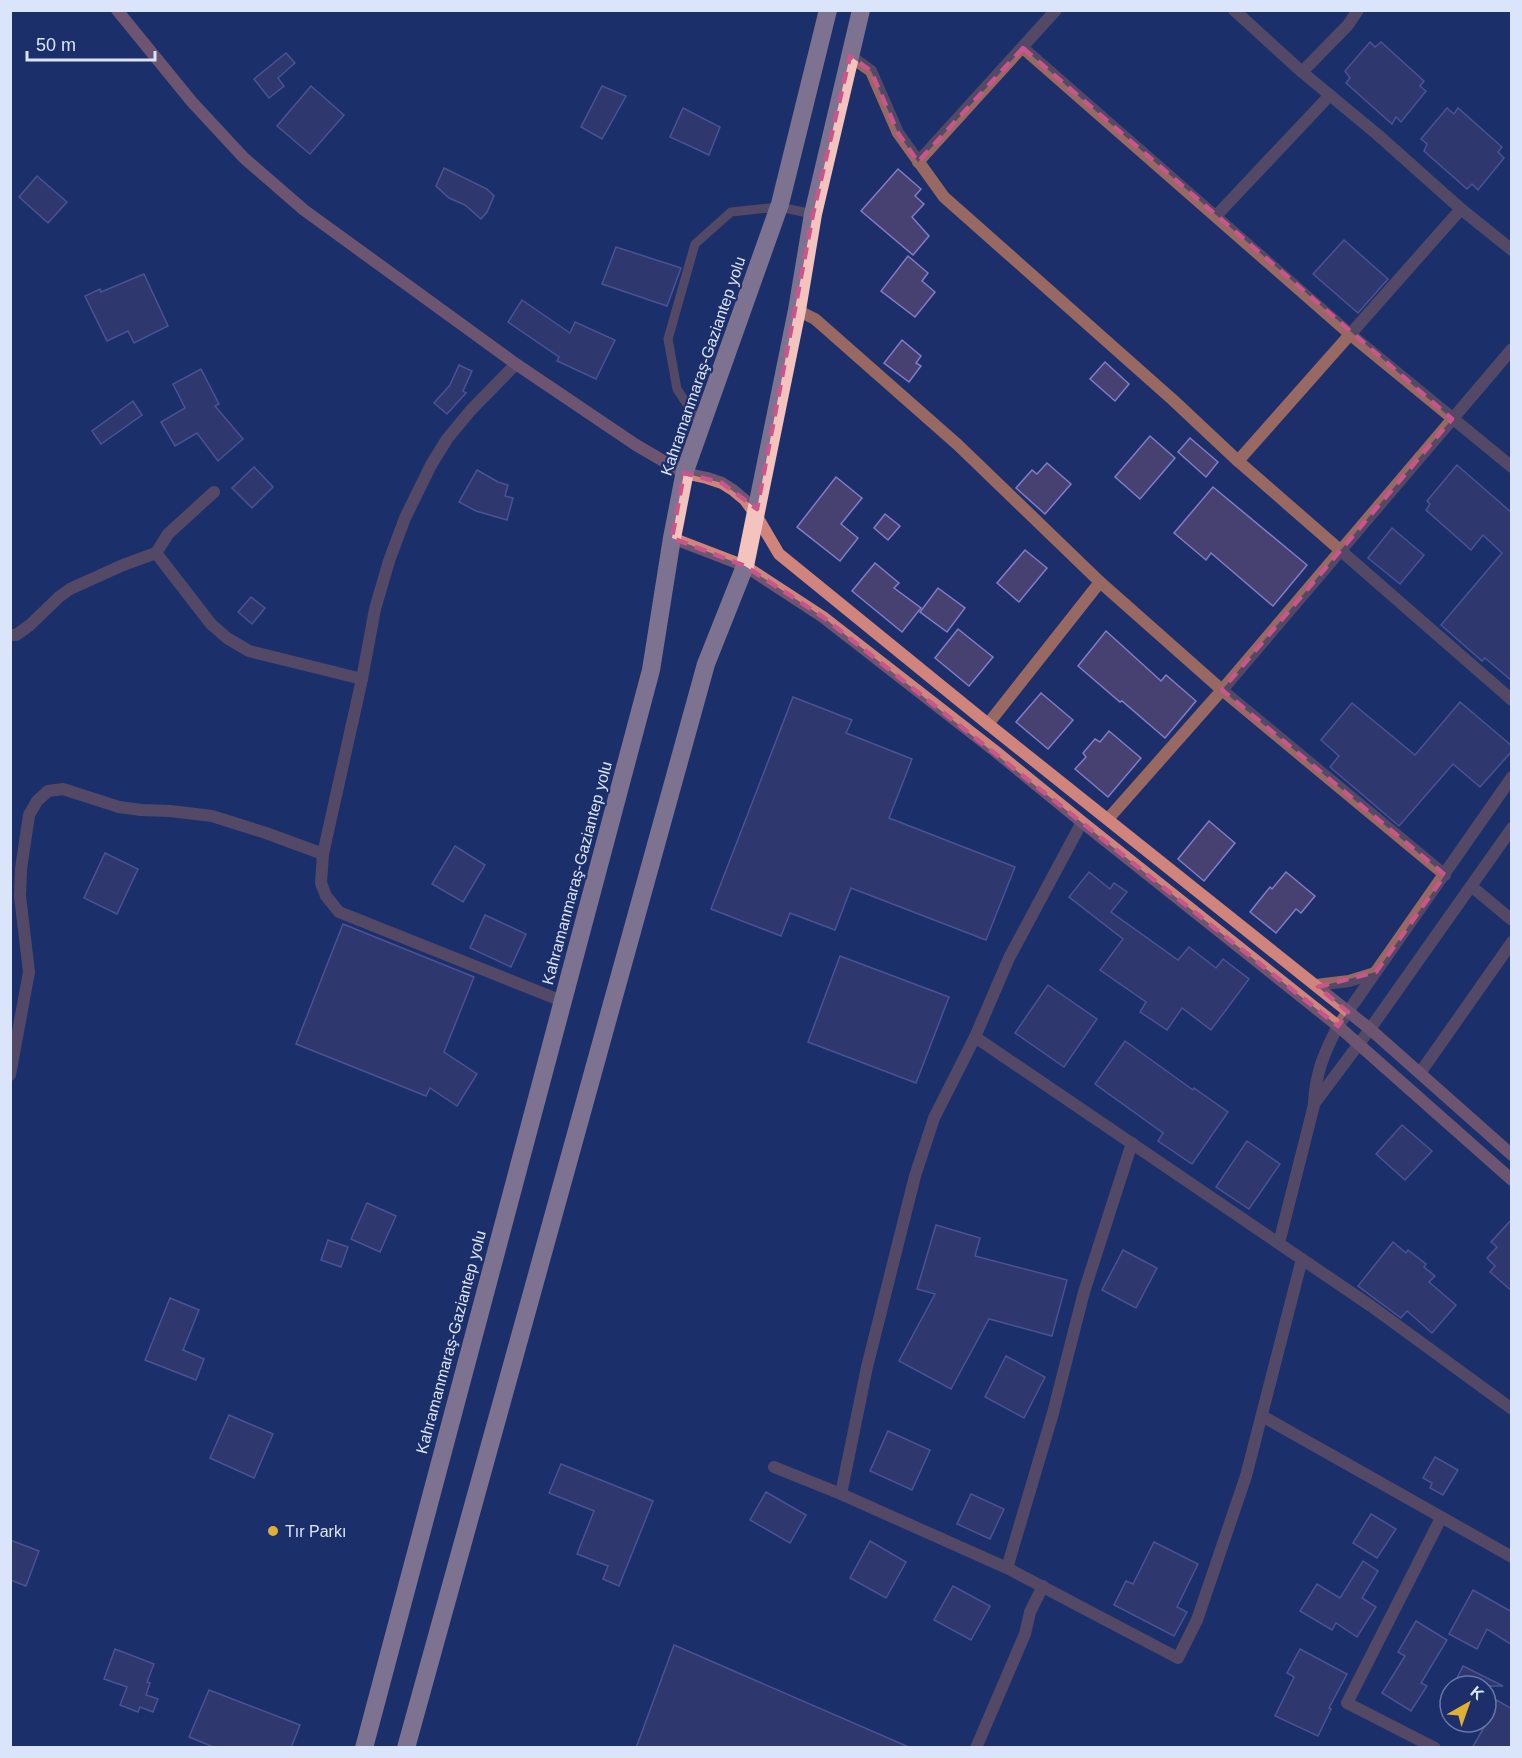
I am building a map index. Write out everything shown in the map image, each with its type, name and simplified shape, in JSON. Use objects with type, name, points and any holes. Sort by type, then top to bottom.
[{"type":"highway","name":"Kahramanmaraş-Gaziantep yolu","points":[[364,1748],[651,670],[684,474],[779,207],[828,10]]},
{"type":"highway","points":[[406,1748],[706,664],[745,566],[797,310],[813,214],[861,10]]},
{"type":"street","points":[[117,10],[192,102],[244,158],[304,210],[516,364],[636,446],[684,474],[708,478],[728,486],[745,500],[756,514],[779,554],[1370,1029],[1512,1155]]},
{"type":"street","points":[[918,162],[1056,10]]},
{"type":"street","points":[[1234,10],[1302,72],[1512,250]]},
{"type":"street","points":[[1302,72],[1348,25],[1358,10]]},
{"type":"street","points":[[1023,48],[1351,335],[1512,467]]},
{"type":"street","points":[[850,56],[871,71],[898,133],[944,197],[1173,400],[1238,461],[1512,700]]},
{"type":"street","points":[[1216,216],[1330,95]]},
{"type":"street","points":[[1238,461],[1461,209]]},
{"type":"street","points":[[797,310],[815,319],[958,445],[1100,582],[1222,690],[1445,875]]},
{"type":"street","points":[[1108,819],[1222,690],[1512,349]]},
{"type":"street","points":[[516,364],[471,410],[447,439],[431,465],[405,518],[375,609],[362,679],[323,854],[321,884],[326,896],[339,912],[562,1001]]},
{"type":"street","points":[[10,635],[16,635],[30,625],[70,589],[156,553],[168,534],[214,492]]},
{"type":"street","points":[[672,538],[745,566],[823,617],[995,751],[1338,1026],[1512,1180]]},
{"type":"street","points":[[156,553],[212,624],[226,638],[249,651],[362,679]]},
{"type":"street","points":[[988,724],[1100,582]]},
{"type":"street","points":[[942,710],[954,696]]},
{"type":"street","points":[[1279,1243],[1314,1105],[1315,1084],[1320,1066],[1338,1026],[1512,777]]},
{"type":"street","points":[[10,1075],[29,972],[20,896],[21,869],[29,816],[37,801],[48,791],[63,789],[119,807],[212,816],[323,854]]},
{"type":"street","points":[[841,1494],[867,1366],[915,1176],[934,1118],[975,1037],[1010,958],[1082,822]]},
{"type":"street","points":[[1314,1105],[1512,828]]},
{"type":"street","points":[[1471,886],[1512,920]]},
{"type":"street","points":[[1420,1073],[1512,942]]},
{"type":"street","points":[[1316,986],[1349,981],[1376,972]]},
{"type":"street","points":[[975,1037],[1371,1306],[1512,1409]]},
{"type":"street","points":[[1007,1568],[1053,1413],[1084,1292],[1132,1143]]},
{"type":"street","points":[[774,1467],[841,1494],[1007,1568],[1178,1658],[1197,1620],[1246,1476],[1302,1259]]},
{"type":"street","points":[[1262,1416],[1512,1557]]},
{"type":"street","points":[[1435,1748],[1347,1703],[1441,1518]]},
{"type":"street","points":[[976,1748],[1025,1634],[1030,1612],[1043,1586]]},
{"type":"lane","points":[[701,426],[677,389],[668,339],[695,244],[731,212],[779,207],[813,214]]},
{"type":"highlighted area","points":[[1023,48],[1452,419],[1222,690],[1445,875],[1376,972],[1318,987],[1348,1012],[1338,1026],[823,617],[745,566],[672,538],[684,473],[722,483],[757,509],[813,214],[850,56],[871,71],[898,133],[918,162]]},
{"type":"building","points":[[1370,42],[1375,47],[1381,42],[1424,81],[1420,86],[1426,91],[1401,122],[1396,117],[1392,124],[1346,83],[1350,78],[1345,71]]},
{"type":"building","points":[[286,53],[295,63],[278,78],[284,86],[269,98],[254,79]]},
{"type":"building","points":[[311,86],[344,115],[310,154],[277,126]]},
{"type":"building","points":[[602,86],[626,96],[602,139],[581,127]]},
{"type":"building","points":[[683,108],[720,127],[709,155],[670,137]]},
{"type":"building","points":[[1447,108],[1454,114],[1458,108],[1502,147],[1498,152],[1504,158],[1478,190],[1472,184],[1467,189],[1424,151],[1427,144],[1421,139]]},
{"type":"building","points":[[444,168],[487,189],[494,196],[481,219],[465,205],[449,198],[436,186]]},
{"type":"building","points":[[898,169],[921,189],[915,196],[924,204],[912,217],[929,236],[913,255],[861,211]]},
{"type":"building","points":[[37,176],[67,202],[48,223],[19,197]]},
{"type":"building","points":[[1344,240],[1388,279],[1358,313],[1313,274]]},
{"type":"building","points":[[616,247],[681,268],[667,306],[602,284]]},
{"type":"building","points":[[908,256],[928,273],[922,281],[935,292],[915,317],[881,291]]},
{"type":"building","points":[[144,274],[168,326],[134,343],[128,331],[107,341],[85,296],[100,289],[101,292]]},
{"type":"building","points":[[522,300],[570,333],[575,322],[615,340],[596,379],[557,361],[559,357],[508,322]]},
{"type":"building","points":[[902,340],[921,356],[916,363],[921,366],[909,382],[884,363]]},
{"type":"building","points":[[1105,362],[1129,384],[1115,401],[1090,379]]},
{"type":"building","points":[[459,365],[472,371],[463,391],[466,393],[447,414],[434,403],[450,385]]},
{"type":"building","points":[[201,369],[219,404],[215,406],[243,439],[218,461],[197,433],[175,446],[161,422],[185,408],[173,384]]},
{"type":"building","points":[[133,401],[142,415],[101,444],[92,431]]},
{"type":"building","points":[[1150,436],[1175,458],[1140,499],[1115,477]]},
{"type":"building","points":[[1190,438],[1218,462],[1206,477],[1178,452]]},
{"type":"building","points":[[1047,463],[1071,484],[1045,514],[1016,488],[1032,470],[1037,474]]},
{"type":"building","points":[[1457,465],[1512,513],[1512,681],[1485,658],[1482,661],[1441,625],[1502,553],[1483,535],[1471,550],[1426,510],[1430,504],[1427,501]]},
{"type":"building","points":[[254,467],[273,487],[252,508],[232,488]]},
{"type":"building","points":[[477,470],[508,485],[505,496],[513,498],[507,520],[476,511],[459,502]]},
{"type":"building","points":[[836,477],[862,498],[841,524],[858,538],[840,561],[797,527]]},
{"type":"building","points":[[1213,487],[1307,565],[1273,606],[1211,553],[1206,560],[1174,533]]},
{"type":"building","points":[[885,514],[900,526],[888,540],[874,528]]},
{"type":"building","points":[[1392,528],[1424,555],[1400,584],[1368,558]]},
{"type":"building","points":[[1025,550],[1047,568],[1019,602],[997,583]]},
{"type":"building","points":[[875,563],[899,583],[894,588],[921,608],[902,632],[852,591]]},
{"type":"building","points":[[938,588],[965,608],[947,632],[920,612]]},
{"type":"building","points":[[251,597],[265,608],[252,624],[238,612]]},
{"type":"building","points":[[958,629],[993,657],[969,686],[935,658]]},
{"type":"building","points":[[1106,631],[1161,681],[1166,675],[1196,701],[1165,738],[1078,666]]},
{"type":"building","points":[[1041,693],[1073,720],[1048,749],[1016,722]]},
{"type":"building","points":[[793,697],[852,720],[846,733],[912,759],[889,818],[1015,867],[986,940],[851,888],[835,930],[790,913],[781,936],[711,909]]},
{"type":"building","points":[[1460,702],[1512,746],[1512,751],[1480,787],[1453,764],[1399,826],[1330,767],[1339,756],[1321,740],[1352,703],[1415,755]]},
{"type":"building","points":[[1109,731],[1141,758],[1108,797],[1075,769],[1086,757],[1083,753],[1095,739],[1100,742]]},
{"type":"building","points":[[1209,821],[1235,843],[1204,881],[1178,859]]},
{"type":"building","points":[[455,846],[485,865],[463,902],[432,884]]},
{"type":"building","points":[[105,853],[138,869],[117,914],[84,898]]},
{"type":"building","points":[[1089,872],[1110,889],[1114,883],[1127,892],[1111,912],[1178,960],[1189,947],[1216,968],[1223,959],[1249,979],[1211,1030],[1182,1008],[1167,1030],[1140,1012],[1146,1002],[1100,970],[1123,939],[1069,897]]},
{"type":"building","points":[[1286,872],[1315,896],[1301,913],[1296,909],[1276,933],[1250,912],[1270,887],[1272,889]]},
{"type":"building","points":[[485,915],[526,934],[511,967],[470,948]]},
{"type":"building","points":[[343,924],[474,977],[444,1052],[477,1074],[457,1106],[430,1088],[426,1096],[296,1044]]},
{"type":"building","points":[[840,956],[949,997],[916,1083],[808,1042]]},
{"type":"building","points":[[1048,985],[1097,1019],[1064,1067],[1015,1033]]},
{"type":"building","points":[[1125,1041],[1228,1112],[1192,1164],[1158,1141],[1163,1133],[1095,1084]]},
{"type":"building","points":[[1402,1125],[1432,1151],[1405,1180],[1376,1154]]},
{"type":"building","points":[[1247,1141],[1280,1164],[1249,1209],[1216,1187]]},
{"type":"building","points":[[367,1203],[396,1216],[380,1252],[351,1239]]},
{"type":"building","points":[[1512,1219],[1512,1291],[1490,1272],[1495,1266],[1487,1258],[1497,1247],[1491,1242]]},
{"type":"building","points":[[936,1225],[980,1238],[975,1256],[1067,1280],[1052,1336],[989,1319],[951,1389],[899,1361],[935,1294],[917,1289]]},
{"type":"building","points":[[328,1240],[348,1247],[341,1267],[321,1260]]},
{"type":"building","points":[[1393,1242],[1406,1253],[1408,1250],[1426,1264],[1424,1267],[1435,1276],[1429,1282],[1456,1305],[1432,1333],[1407,1311],[1401,1318],[1358,1286]]},
{"type":"building","points":[[1123,1250],[1157,1268],[1136,1308],[1102,1290]]},
{"type":"building","points":[[170,1298],[199,1310],[183,1350],[204,1359],[196,1380],[145,1360]]},
{"type":"building","points":[[1006,1356],[1045,1377],[1024,1418],[985,1397]]},
{"type":"building","points":[[229,1415],[273,1434],[254,1478],[210,1458]]},
{"type":"building","points":[[888,1431],[930,1450],[912,1490],[870,1471]]},
{"type":"building","points":[[1435,1457],[1458,1470],[1443,1495],[1430,1488],[1432,1483],[1423,1478]]},
{"type":"building","points":[[561,1464],[653,1501],[619,1586],[603,1579],[608,1566],[577,1554],[594,1511],[549,1493]]},
{"type":"building","points":[[766,1492],[806,1515],[790,1543],[750,1520]]},
{"type":"building","points":[[971,1494],[1004,1509],[990,1539],[957,1524]]},
{"type":"building","points":[[1371,1514],[1396,1529],[1377,1558],[1353,1543]]},
{"type":"building","points":[[10,1540],[39,1551],[26,1586],[10,1580]]},
{"type":"building","points":[[870,1541],[906,1562],[886,1598],[850,1578]]},
{"type":"building","points":[[1154,1542],[1198,1564],[1177,1607],[1187,1612],[1174,1636],[1114,1605],[1126,1581],[1133,1584]]},
{"type":"building","points":[[1363,1561],[1378,1571],[1362,1598],[1376,1607],[1357,1637],[1336,1623],[1332,1630],[1300,1611],[1317,1584],[1340,1598]]},
{"type":"building","points":[[953,1586],[990,1606],[971,1640],[934,1620]]},
{"type":"building","points":[[1473,1590],[1512,1612],[1512,1645],[1487,1629],[1477,1649],[1449,1634]]},
{"type":"building","points":[[1416,1621],[1447,1640],[1421,1683],[1427,1686],[1411,1711],[1382,1693],[1405,1656],[1398,1652]]},
{"type":"building","points":[[674,1645],[911,1748],[636,1748]]},
{"type":"building","points":[[115,1649],[154,1664],[147,1682],[150,1683],[146,1695],[158,1699],[153,1712],[140,1707],[138,1712],[120,1705],[127,1687],[104,1679]]},
{"type":"building","points":[[1300,1649],[1347,1674],[1329,1708],[1331,1709],[1318,1736],[1275,1716],[1294,1677],[1287,1673]]},
{"type":"building","points":[[1463,1666],[1479,1674],[1459,1674]]},
{"type":"building","points":[[209,1690],[300,1725],[291,1748],[216,1748],[189,1737]]},
{"type":"building","points":[[1498,1701],[1512,1709],[1512,1748],[1472,1748],[1480,1734],[1498,1734]]},
{"type":"place","name":"Tır Parkı","points":[[273,1531]]}]
